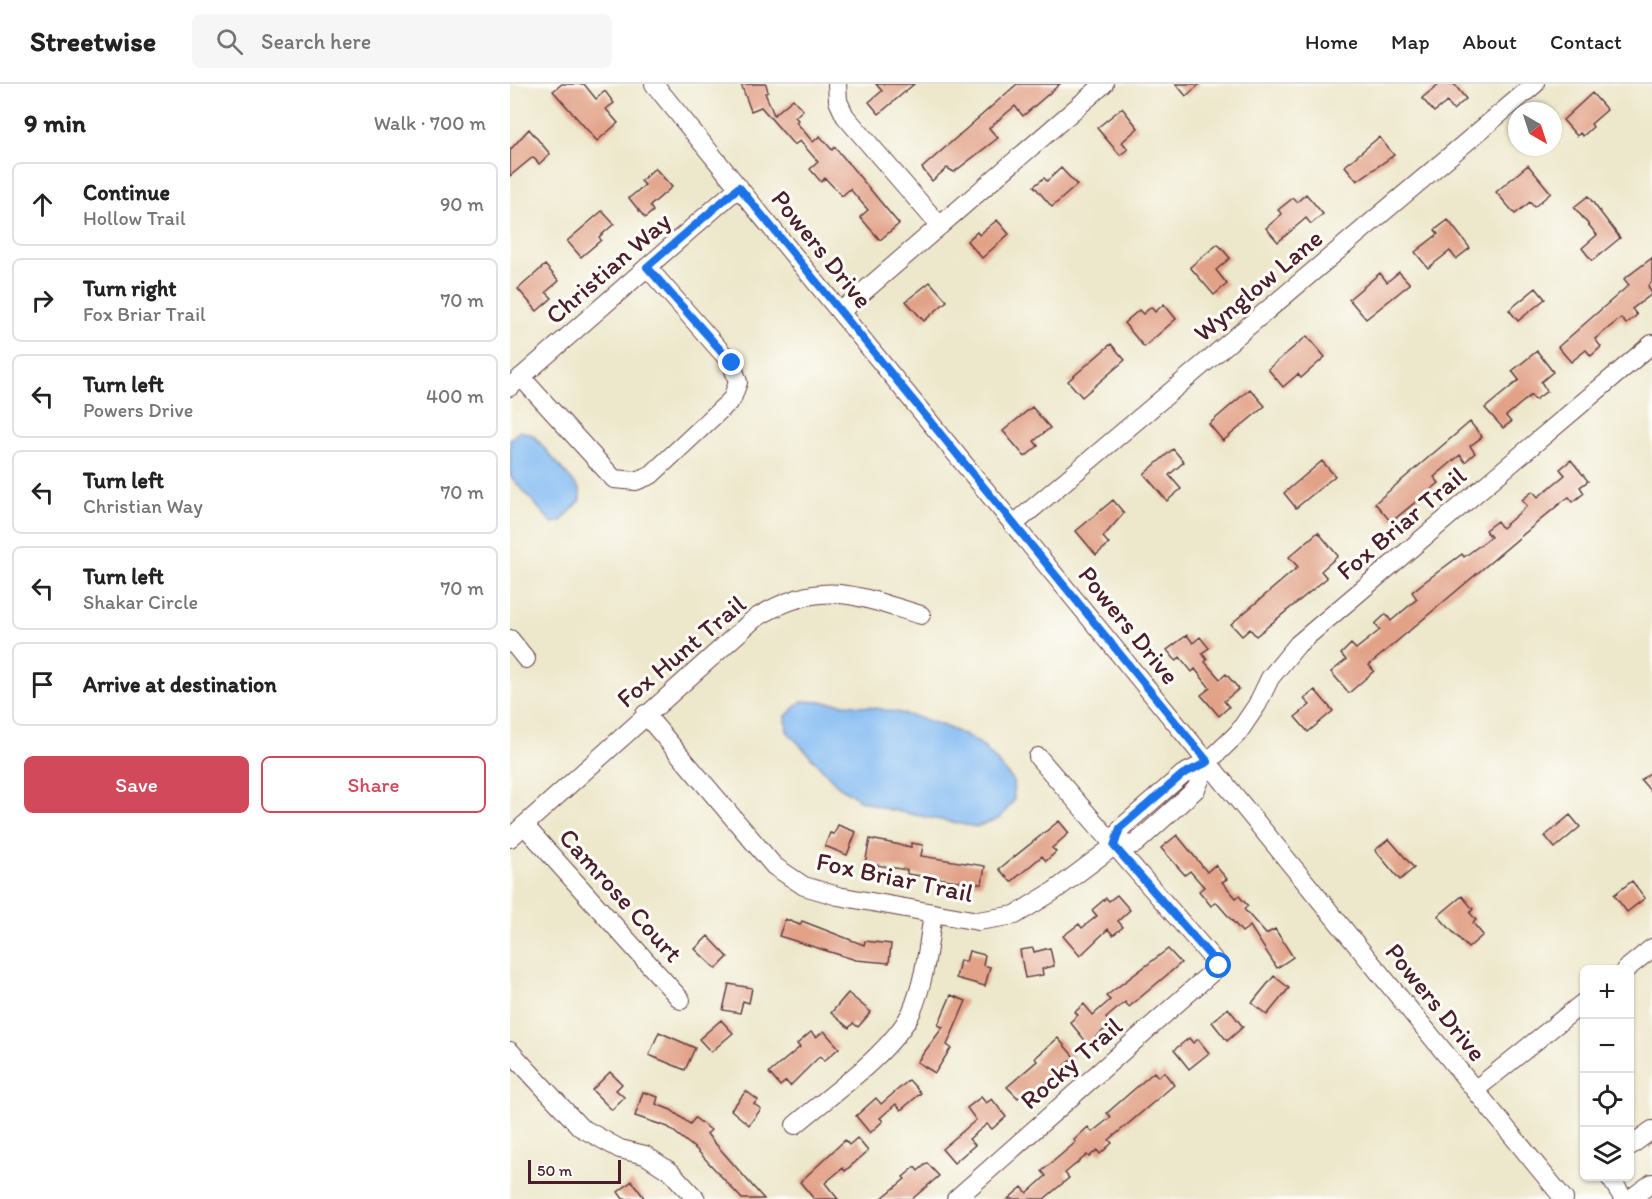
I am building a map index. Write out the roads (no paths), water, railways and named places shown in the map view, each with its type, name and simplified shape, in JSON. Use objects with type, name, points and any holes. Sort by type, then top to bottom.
[{"type":"street","name":"Powers Drive","points":[[654,84],[1564,1199]]},
{"type":"street","points":[[837,84],[838,101],[845,116],[940,226]]},
{"type":"street","points":[[840,312],[1104,84]]},
{"type":"street","name":"Wynglow Lane","points":[[1013,525],[1535,84]]},
{"type":"street","name":"Christian Way","points":[[515,382],[739,187]]},
{"type":"street","points":[[515,382],[614,479],[636,481],[651,475],[732,399],[738,382],[732,363],[647,267]]},
{"type":"street","name":"Fox Briar Trail","points":[[645,714],[774,866],[804,886],[978,921],[1015,915],[1054,891],[1114,846],[1135,844],[1196,789],[1208,762],[1238,733],[1257,705],[1270,678],[1298,644],[1652,344]]},
{"type":"street","name":"Fox Hunt Trail","points":[[510,838],[645,714],[754,619],[778,604],[811,593],[853,594],[921,615]]},
{"type":"street","points":[[510,639],[526,659]]},
{"type":"street","points":[[1038,757],[1114,846]]},
{"type":"street","name":"Camrose Court","points":[[524,825],[681,999]]},
{"type":"street","name":"Rocky Trail","points":[[956,1199],[1219,966],[1114,846]]},
{"type":"street","points":[[795,1125],[882,1051],[910,1014],[924,975],[933,913]]},
{"type":"street","points":[[1630,965],[1652,948]]},
{"type":"street","points":[[1475,1090],[1580,1005]]},
{"type":"street","points":[[510,1051],[580,1127],[620,1149],[645,1155],[671,1172],[696,1199]]},
{"type":"street","points":[[1634,1143],[1652,1130]]},
{"type":"street","points":[[1612,1181],[1624,1199]]},
{"type":"street","points":[[1630,1199],[1652,1183]]},
{"type":"water","points":[[520,431],[533,435],[580,490],[580,501],[561,521],[552,523],[510,476],[510,439]]},
{"type":"water","points":[[802,701],[846,704],[891,711],[934,722],[954,730],[979,744],[1013,780],[1014,800],[1000,818],[976,827],[886,809],[860,800],[837,785],[787,731],[786,716]]}]
